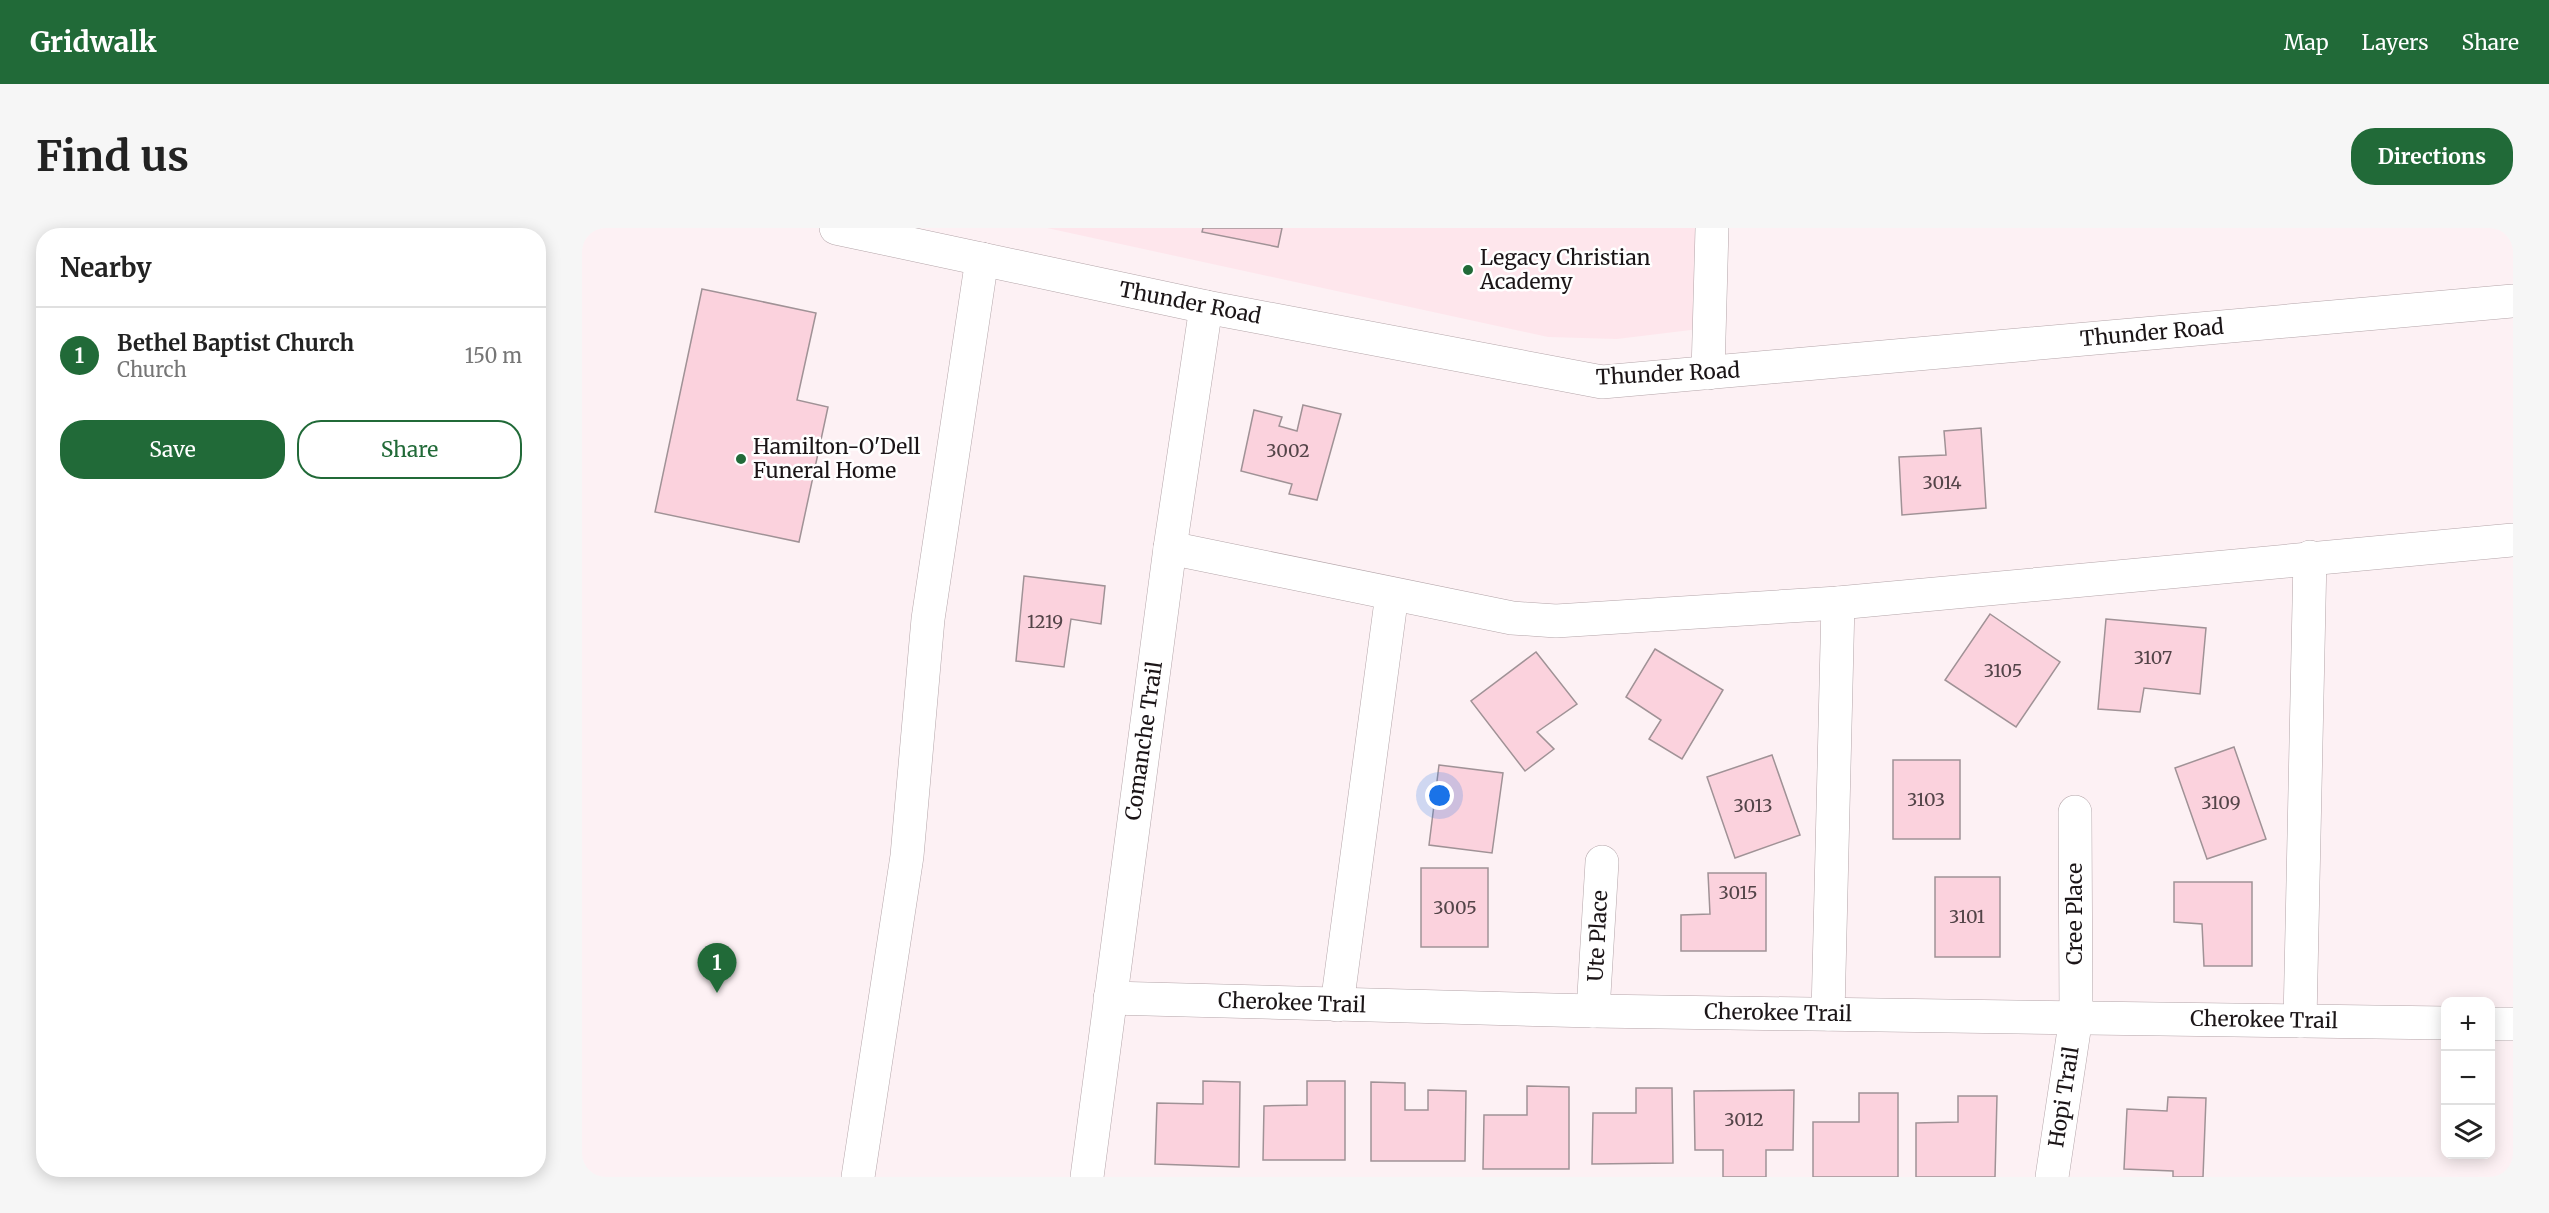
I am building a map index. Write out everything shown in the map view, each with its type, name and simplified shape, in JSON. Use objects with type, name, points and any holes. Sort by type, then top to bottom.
[{"type":"street","name":"Thunder Road","points":[[836,228],[1206,307],[1602,382],[2513,301]]},
{"type":"street","points":[[1708,373],[1712,228]]},
{"type":"street","points":[[858,1177],[907,856],[928,619],[982,259]]},
{"type":"street","name":"Comanche Trail","points":[[1087,1177],[1170,548],[1206,307]]},
{"type":"street","points":[[1170,548],[1512,618],[1556,621],[1838,603],[2310,557],[2513,540]]},
{"type":"street","points":[[2300,1021],[2310,557]]},
{"type":"street","points":[[1337,1005],[1392,594]]},
{"type":"street","points":[[1828,1014],[1838,603]]},
{"type":"street","name":"Cree Place","points":[[2075,812],[2076,1017]]},
{"type":"street","name":"Ute Place","points":[[1593,1011],[1602,862]]},
{"type":"street","name":"Cherokee Trail","points":[[1110,998],[1593,1011],[2441,1023]]},
{"type":"street","name":"Hopi Trail","points":[[2052,1177],[2076,1017]]},
{"type":"street","points":[[2495,1024],[2513,1024]]},
{"type":"shaded area","name":"Legacy Christian Academy","points":[[1047,228],[1698,228],[1699,329],[1617,339],[1548,337]]},
{"type":"building","points":[[1203,228],[1282,228],[1278,247],[1202,232]]},
{"type":"building","name":"Hamilton-O'Dell Funeral Home","points":[[702,289],[816,313],[797,400],[828,407],[799,542],[655,512]]},
{"type":"building","points":[[1303,405],[1341,414],[1317,500],[1289,494],[1292,484],[1241,471],[1254,410],[1282,417],[1279,426],[1297,431]]},
{"type":"building","points":[[1981,428],[1986,508],[1902,515],[1899,457],[1946,455],[1944,431]]},
{"type":"building","points":[[1024,576],[1105,586],[1101,624],[1071,619],[1064,667],[1016,661]]},
{"type":"building","points":[[1990,614],[2060,662],[2016,727],[1945,680]]},
{"type":"building","points":[[2106,619],[2206,628],[2200,694],[2144,688],[2140,712],[2098,709]]},
{"type":"building","points":[[1655,649],[1723,690],[1682,759],[1649,739],[1661,720],[1626,697]]},
{"type":"building","points":[[1536,652],[1577,704],[1537,732],[1554,749],[1525,771],[1471,701]]},
{"type":"building","points":[[2234,747],[2266,839],[2207,859],[2175,768]]},
{"type":"building","points":[[1772,755],[1800,835],[1735,858],[1707,777]]},
{"type":"building","points":[[1893,760],[1960,760],[1960,839],[1893,839]]},
{"type":"building","points":[[1439,765],[1503,773],[1492,853],[1429,845]]},
{"type":"building","points":[[1421,868],[1488,868],[1488,947],[1421,947]]},
{"type":"building","points":[[1708,873],[1766,873],[1766,951],[1681,951],[1681,915],[1710,914]]},
{"type":"building","points":[[1935,877],[2000,877],[2000,957],[1935,957]]},
{"type":"building","points":[[2174,882],[2252,882],[2252,966],[2204,966],[2202,924],[2174,922]]},
{"type":"building","points":[[1203,1081],[1240,1082],[1239,1167],[1155,1164],[1157,1103],[1203,1104]]},
{"type":"building","points":[[1307,1081],[1345,1081],[1345,1160],[1263,1160],[1264,1106],[1307,1105]]},
{"type":"building","points":[[1371,1082],[1405,1083],[1405,1110],[1428,1110],[1428,1090],[1466,1091],[1465,1161],[1371,1161]]},
{"type":"building","points":[[1527,1086],[1569,1087],[1569,1169],[1483,1169],[1484,1115],[1527,1115]]},
{"type":"building","points":[[1636,1088],[1672,1088],[1673,1163],[1592,1164],[1593,1113],[1636,1113]]},
{"type":"building","points":[[1794,1090],[1793,1150],[1766,1150],[1766,1177],[1723,1177],[1723,1150],[1695,1150],[1694,1091]]},
{"type":"building","points":[[1859,1093],[1898,1093],[1898,1177],[1813,1177],[1813,1122],[1859,1122]]},
{"type":"building","points":[[1958,1096],[1997,1096],[1995,1177],[1916,1177],[1916,1123],[1958,1122]]},
{"type":"building","points":[[2168,1097],[2206,1098],[2203,1177],[2173,1177],[2173,1171],[2124,1169],[2127,1109],[2167,1111]]},
{"type":"place","name":"Legacy Christian Academy","points":[[1468,270]]},
{"type":"place","name":"Hamilton-O'Dell Funeral Home","points":[[741,459]]},
{"type":"place","name":"Bethel Baptist Church","points":[[717,993]]}]
